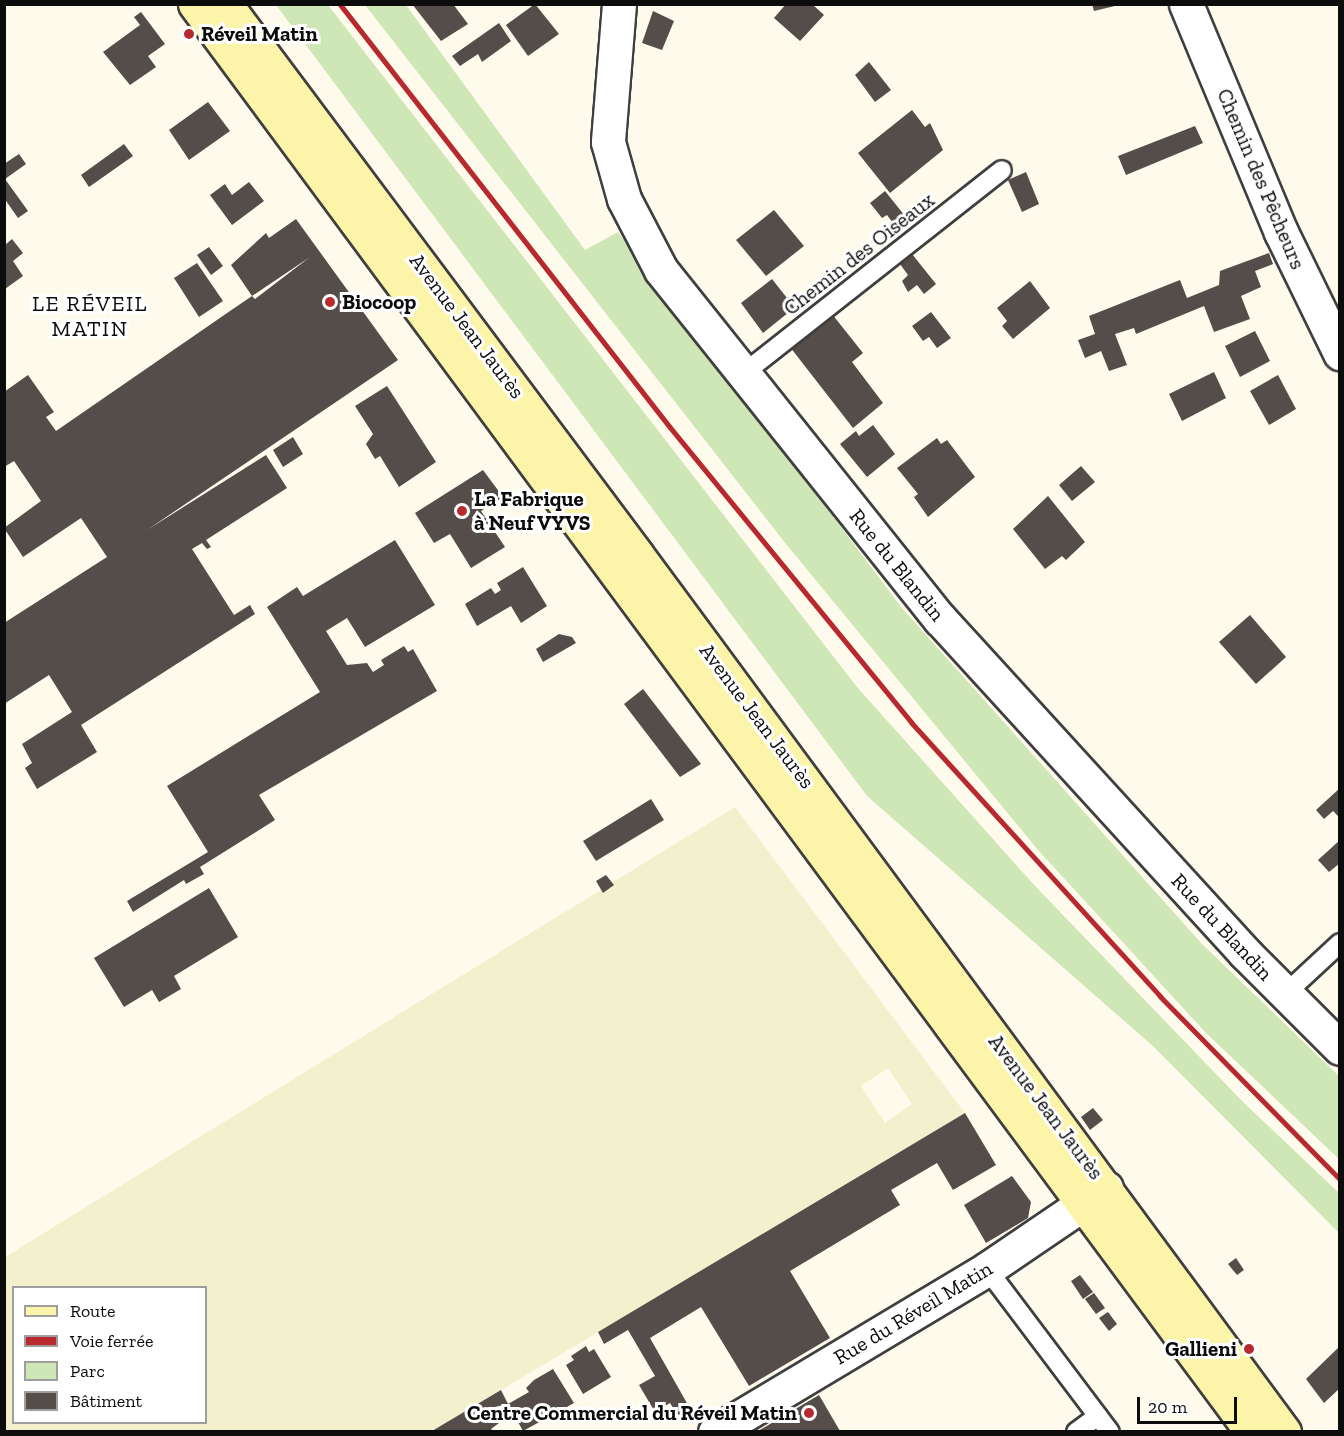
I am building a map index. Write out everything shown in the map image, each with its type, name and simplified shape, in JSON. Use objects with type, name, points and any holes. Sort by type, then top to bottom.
[{"type":"main road","points":[[195,4],[626,565],[1095,1196],[1252,1431]]},
{"type":"main road","name":"Avenue Jean Jaurès","points":[[225,4],[626,565]]},
{"type":"main road","name":"Avenue Jean Jaurès","points":[[1095,1196],[1284,1431]]},
{"type":"street","name":"Rue du Blandin","points":[[619,4],[608,142],[624,199],[661,270],[940,619],[1285,994],[1340,1048]]},
{"type":"street","name":"Chemin des Pêcheurs","points":[[1186,4],[1281,232],[1340,352]]},
{"type":"street","name":"Rue du Réveil Matin","points":[[715,1431],[987,1269],[1095,1196]]},
{"type":"lane","name":"Chemin des Oiseaux","points":[[744,373],[1002,170]]},
{"type":"lane","points":[[1285,994],[1340,943]]},
{"type":"lane","points":[[987,1269],[1110,1431]]},
{"type":"lane","points":[[1076,1431],[1098,1416]]},
{"type":"shaded area","points":[[735,807],[965,1113],[432,1431],[5,1432],[5,1257]],"holes":[[[888,1068],[912,1104],[885,1123],[861,1086]]]},
{"type":"green space","points":[[276,5],[328,5],[857,687],[1036,887],[1243,1102],[1339,1193],[1339,1233],[1154,1047],[867,796]]},
{"type":"green space","points":[[365,5],[406,5],[585,250],[618,232],[902,608],[1202,944],[1339,1076],[1339,1159],[1207,1034],[1038,850],[786,544]]},
{"type":"building","points":[[412,4],[453,4],[468,24],[441,41]]},
{"type":"building","points":[[535,4],[559,34],[528,56],[506,25]]},
{"type":"building","points":[[786,4],[812,4],[824,15],[800,41],[774,18]]},
{"type":"building","points":[[1092,4],[1119,4],[1119,5],[1094,11]]},
{"type":"building","points":[[653,11],[674,21],[662,50],[642,43]]},
{"type":"building","points":[[141,12],[165,44],[148,56],[156,67],[130,85],[103,52],[140,25],[134,17]]},
{"type":"building","points":[[499,23],[511,41],[482,62],[478,54],[460,66],[452,56]]},
{"type":"building","points":[[869,62],[891,90],[875,102],[855,75]]},
{"type":"building","points":[[208,102],[230,131],[189,160],[169,130]]},
{"type":"building","points":[[912,110],[925,127],[930,123],[943,150],[890,193],[858,153]]},
{"type":"building","points":[[1195,126],[1203,143],[1126,175],[1118,156]]},
{"type":"building","points":[[124,144],[133,156],[89,187],[81,175]]},
{"type":"building","points":[[19,154],[26,164],[5,179],[28,211],[18,218],[4,198],[4,164]]},
{"type":"building","points":[[1026,172],[1039,204],[1022,212],[1008,180]]},
{"type":"building","points":[[249,182],[264,201],[232,225],[210,195],[225,184],[232,195]]},
{"type":"building","points":[[885,191],[909,221],[898,230],[887,215],[882,218],[870,203]]},
{"type":"building","points":[[774,210],[804,246],[766,276],[736,240]]},
{"type":"building","points":[[296,219],[398,360],[147,530],[266,455],[287,488],[206,540],[211,547],[207,549],[202,543],[192,549],[234,615],[250,605],[255,614],[81,725],[97,752],[37,789],[25,768],[32,763],[22,744],[72,712],[49,675],[4,704],[4,623],[107,557],[81,518],[23,557],[4,528],[41,501],[14,461],[4,467],[4,392],[28,375],[54,412],[46,417],[56,431],[252,296],[231,265],[266,233],[269,238]],"holes":[[[310,257],[255,299],[252,296]]]},
{"type":"building","points":[[12,239],[23,253],[13,261],[23,276],[5,289],[5,245]]},
{"type":"building","points":[[209,247],[223,266],[211,275],[197,255]]},
{"type":"building","points":[[1269,253],[1273,264],[1255,271],[1261,287],[1241,296],[1250,319],[1214,332],[1204,306],[1136,334],[1134,328],[1115,334],[1127,365],[1109,371],[1101,351],[1085,358],[1078,340],[1095,334],[1089,316],[1180,280],[1187,298],[1219,285],[1220,271]]},
{"type":"building","points":[[912,254],[936,284],[924,294],[917,285],[908,292],[902,281],[908,275],[900,264]]},
{"type":"building","points":[[197,263],[223,301],[199,317],[174,278]]},
{"type":"building","points":[[772,279],[787,298],[792,294],[799,304],[763,333],[741,303]]},
{"type":"building","points":[[1030,281],[1050,308],[1013,339],[1002,326],[1007,321],[997,308]]},
{"type":"building","points":[[931,312],[951,338],[937,348],[929,337],[923,341],[912,326]]},
{"type":"building","points":[[832,314],[863,353],[852,362],[883,403],[853,428],[790,347]]},
{"type":"building","points":[[1255,331],[1270,361],[1240,377],[1225,346]]},
{"type":"building","points":[[1214,372],[1226,398],[1182,421],[1169,394]]},
{"type":"building","points":[[1278,375],[1296,409],[1269,425],[1250,391]]},
{"type":"building","points":[[387,386],[436,462],[399,487],[380,456],[375,459],[366,444],[373,434],[355,406]]},
{"type":"building","points":[[873,425],[895,454],[867,477],[840,444],[856,431],[859,436]]},
{"type":"building","points":[[293,437],[303,454],[283,467],[273,450]]},
{"type":"building","points":[[937,438],[941,444],[947,440],[975,477],[928,517],[914,497],[918,494],[897,468]]},
{"type":"building","points":[[1081,466],[1095,482],[1072,501],[1059,485]]},
{"type":"building","points":[[483,470],[503,497],[481,511],[505,547],[471,568],[450,534],[434,543],[415,513]]},
{"type":"building","points":[[1048,496],[1085,542],[1066,560],[1062,556],[1045,569],[1013,529]]},
{"type":"building","points":[[395,540],[435,605],[365,647],[347,618],[326,631],[347,665],[367,663],[373,672],[384,665],[381,660],[404,646],[408,652],[413,649],[437,691],[259,795],[275,820],[200,867],[204,874],[186,884],[184,880],[133,912],[127,901],[208,852],[167,786],[320,692],[267,607],[297,587],[303,596]]},
{"type":"building","points":[[523,567],[547,606],[521,623],[511,606],[477,626],[465,604],[491,588],[495,594],[501,590],[497,583]]},
{"type":"building","points":[[1250,615],[1286,657],[1256,684],[1219,642]]},
{"type":"building","points":[[559,634],[572,637],[576,643],[543,662],[536,649]]},
{"type":"building","points":[[643,689],[701,764],[680,777],[624,704]]},
{"type":"building","points":[[1340,788],[1340,818],[1333,811],[1324,819],[1316,810]]},
{"type":"building","points":[[651,799],[664,820],[596,861],[583,841]]},
{"type":"building","points":[[1340,840],[1340,863],[1329,872],[1318,860]]},
{"type":"building","points":[[606,875],[614,885],[603,893],[596,881]]},
{"type":"building","points":[[209,888],[238,937],[174,976],[181,989],[159,1002],[152,990],[124,1007],[94,958]]},
{"type":"building","points":[[1093,1108],[1103,1120],[1090,1130],[1081,1117]]},
{"type":"building","points":[[965,1113],[996,1165],[953,1190],[937,1163],[891,1190],[900,1205],[790,1271],[830,1338],[749,1386],[701,1307],[650,1338],[692,1412],[680,1419],[670,1403],[655,1412],[639,1385],[655,1376],[628,1330],[604,1344],[598,1332]]},
{"type":"building","points":[[1012,1176],[1031,1202],[1028,1218],[986,1243],[964,1205]]},
{"type":"building","points":[[1236,1258],[1244,1270],[1237,1275],[1228,1264]]},
{"type":"building","points":[[1080,1275],[1093,1292],[1083,1299],[1071,1281]]},
{"type":"building","points":[[1094,1293],[1105,1308],[1096,1314],[1085,1299]]},
{"type":"building","points":[[1108,1312],[1117,1324],[1109,1331],[1099,1318]]},
{"type":"building","points":[[586,1346],[589,1352],[594,1349],[611,1377],[583,1394],[566,1365],[574,1360],[571,1356]]},
{"type":"building","points":[[1340,1346],[1340,1388],[1324,1403],[1306,1379]]},
{"type":"building","points":[[553,1369],[574,1403],[523,1431],[508,1404],[529,1392],[526,1388],[534,1380]]},
{"type":"building","points":[[501,1390],[508,1404],[490,1408],[499,1423],[491,1429],[493,1431],[432,1431]]},
{"type":"building","name":"Centre Commercial du Réveil Matin","points":[[819,1395],[840,1431],[758,1431]]},
{"type":"railway","points":[[340,4],[670,427],[912,723],[1160,996],[1340,1179]]},
{"type":"place","name":"Réveil Matin","points":[[189,34]]},
{"type":"place","name":"Biocoop","points":[[330,302]]},
{"type":"place","name":"La Fabrique à Neuf VYVS","points":[[462,511]]},
{"type":"place","name":"Gallieni","points":[[1249,1349]]},
{"type":"place","name":"Centre Commercial du Réveil Matin","points":[[809,1413]]},
{"type":"district","name":"LE RÉVEIL MATIN","points":[[90,316]]}]
